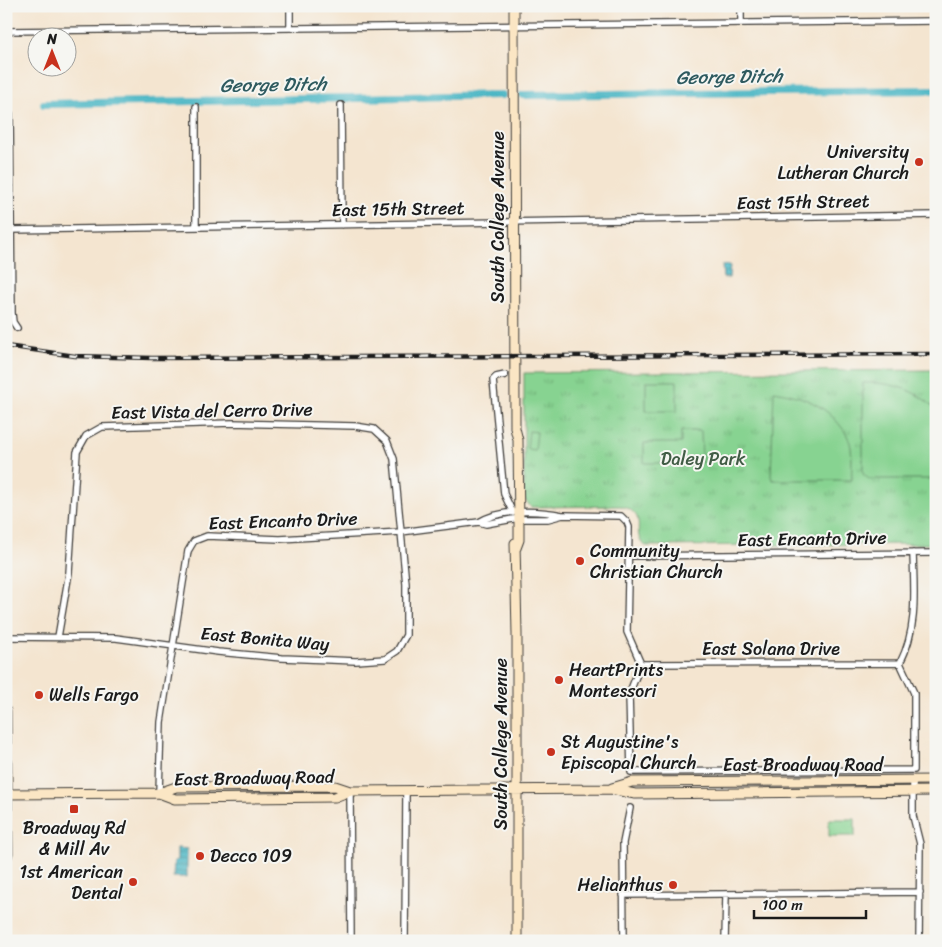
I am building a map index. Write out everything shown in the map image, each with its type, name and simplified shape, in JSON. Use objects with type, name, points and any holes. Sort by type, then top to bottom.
[{"type":"main road","name":"South College Avenue","points":[[514,6],[515,428],[513,440],[516,516],[514,538],[516,548],[517,941]]},
{"type":"main road","points":[[6,711],[8,853],[6,860]]},
{"type":"main road","name":"East Broadway Road","points":[[611,788],[632,782],[936,780]]},
{"type":"main road","name":"East Broadway Road","points":[[7,794],[159,793],[176,787],[276,786],[335,786],[350,791],[611,788],[635,794],[936,791]]},
{"type":"street","points":[[290,6],[290,28]]},
{"type":"street","points":[[741,6],[741,23]]},
{"type":"street","points":[[6,31],[936,21]]},
{"type":"street","points":[[341,105],[342,224]]},
{"type":"street","points":[[196,107],[196,226]]},
{"type":"street","points":[[10,114],[12,313],[13,322],[17,328]]},
{"type":"street","name":"East 15th Street","points":[[10,230],[936,214]]},
{"type":"street","points":[[505,375],[496,377],[493,380],[504,494],[516,516]]},
{"type":"street","name":"East Vista del Cerro Drive","points":[[58,637],[68,581],[77,452],[86,436],[102,427],[232,423],[355,426],[374,429],[388,441],[394,459],[401,532]]},
{"type":"street","name":"East Encanto Drive","points":[[159,793],[161,722],[188,551],[194,541],[207,536],[280,539],[401,532],[479,522],[485,518],[516,516],[548,519],[564,516],[616,515],[624,519],[628,527],[629,556],[936,553]]},
{"type":"street","name":"East Bonita Way","points":[[6,637],[116,638],[218,652],[282,658],[356,661],[385,659],[397,651],[406,635],[406,584],[401,532]]},
{"type":"street","points":[[629,556],[627,632],[641,664],[629,694],[631,772],[914,770],[914,693],[900,663],[908,646],[913,624],[913,553]]},
{"type":"street","name":"East Solana Drive","points":[[641,664],[900,663]]},
{"type":"street","points":[[913,780],[914,816],[920,844],[919,941]]},
{"type":"street","points":[[350,791],[350,941]]},
{"type":"street","points":[[405,941],[406,791]]},
{"type":"street","points":[[624,941],[623,843],[630,808]]},
{"type":"street","points":[[623,896],[920,892]]},
{"type":"street","points":[[725,941],[726,894]]},
{"type":"green space","name":"Daley Park","points":[[936,370],[936,544],[646,546],[639,536],[638,520],[635,514],[621,506],[531,507],[524,499],[524,373]]},
{"type":"green space","points":[[646,381],[677,381],[677,411],[646,411]]},
{"type":"green space","points":[[863,383],[884,384],[902,388],[919,396],[936,409],[936,479],[869,479],[863,474]]},
{"type":"green space","points":[[774,391],[792,395],[818,405],[839,424],[847,435],[850,445],[852,480],[773,480],[771,477]]},
{"type":"green space","points":[[529,431],[537,432],[535,450],[527,449]]},
{"type":"green space","points":[[681,431],[701,431],[702,463],[644,463],[644,443],[681,443]]},
{"type":"green space","points":[[829,819],[855,819],[855,836],[829,836]]},
{"type":"water","points":[[722,265],[730,265],[729,278],[723,278]]},
{"type":"water","points":[[177,848],[188,849],[187,877],[173,877],[174,861],[177,860]]},
{"type":"waterway","name":"George Ditch","points":[[523,95],[936,90]]},
{"type":"waterway","name":"George Ditch","points":[[44,104],[502,95]]},
{"type":"railway","points":[[6,346],[75,356],[152,358],[936,354]]},
{"type":"place","name":"University Lutheran Church","points":[[919,162]]},
{"type":"place","name":"Community Christian Church","points":[[580,561]]},
{"type":"place","name":"HeartPrints Montessori","points":[[559,680]]},
{"type":"place","name":"Wells Fargo","points":[[39,695]]},
{"type":"place","name":"St Augustine's Episcopal Church","points":[[551,752]]},
{"type":"place","name":"Broadway Rd & Mill Av","points":[[74,809]]},
{"type":"place","name":"Decco 109","points":[[200,856]]},
{"type":"place","name":"1st American Dental","points":[[133,882]]},
{"type":"place","name":"Helianthus","points":[[673,885]]}]
